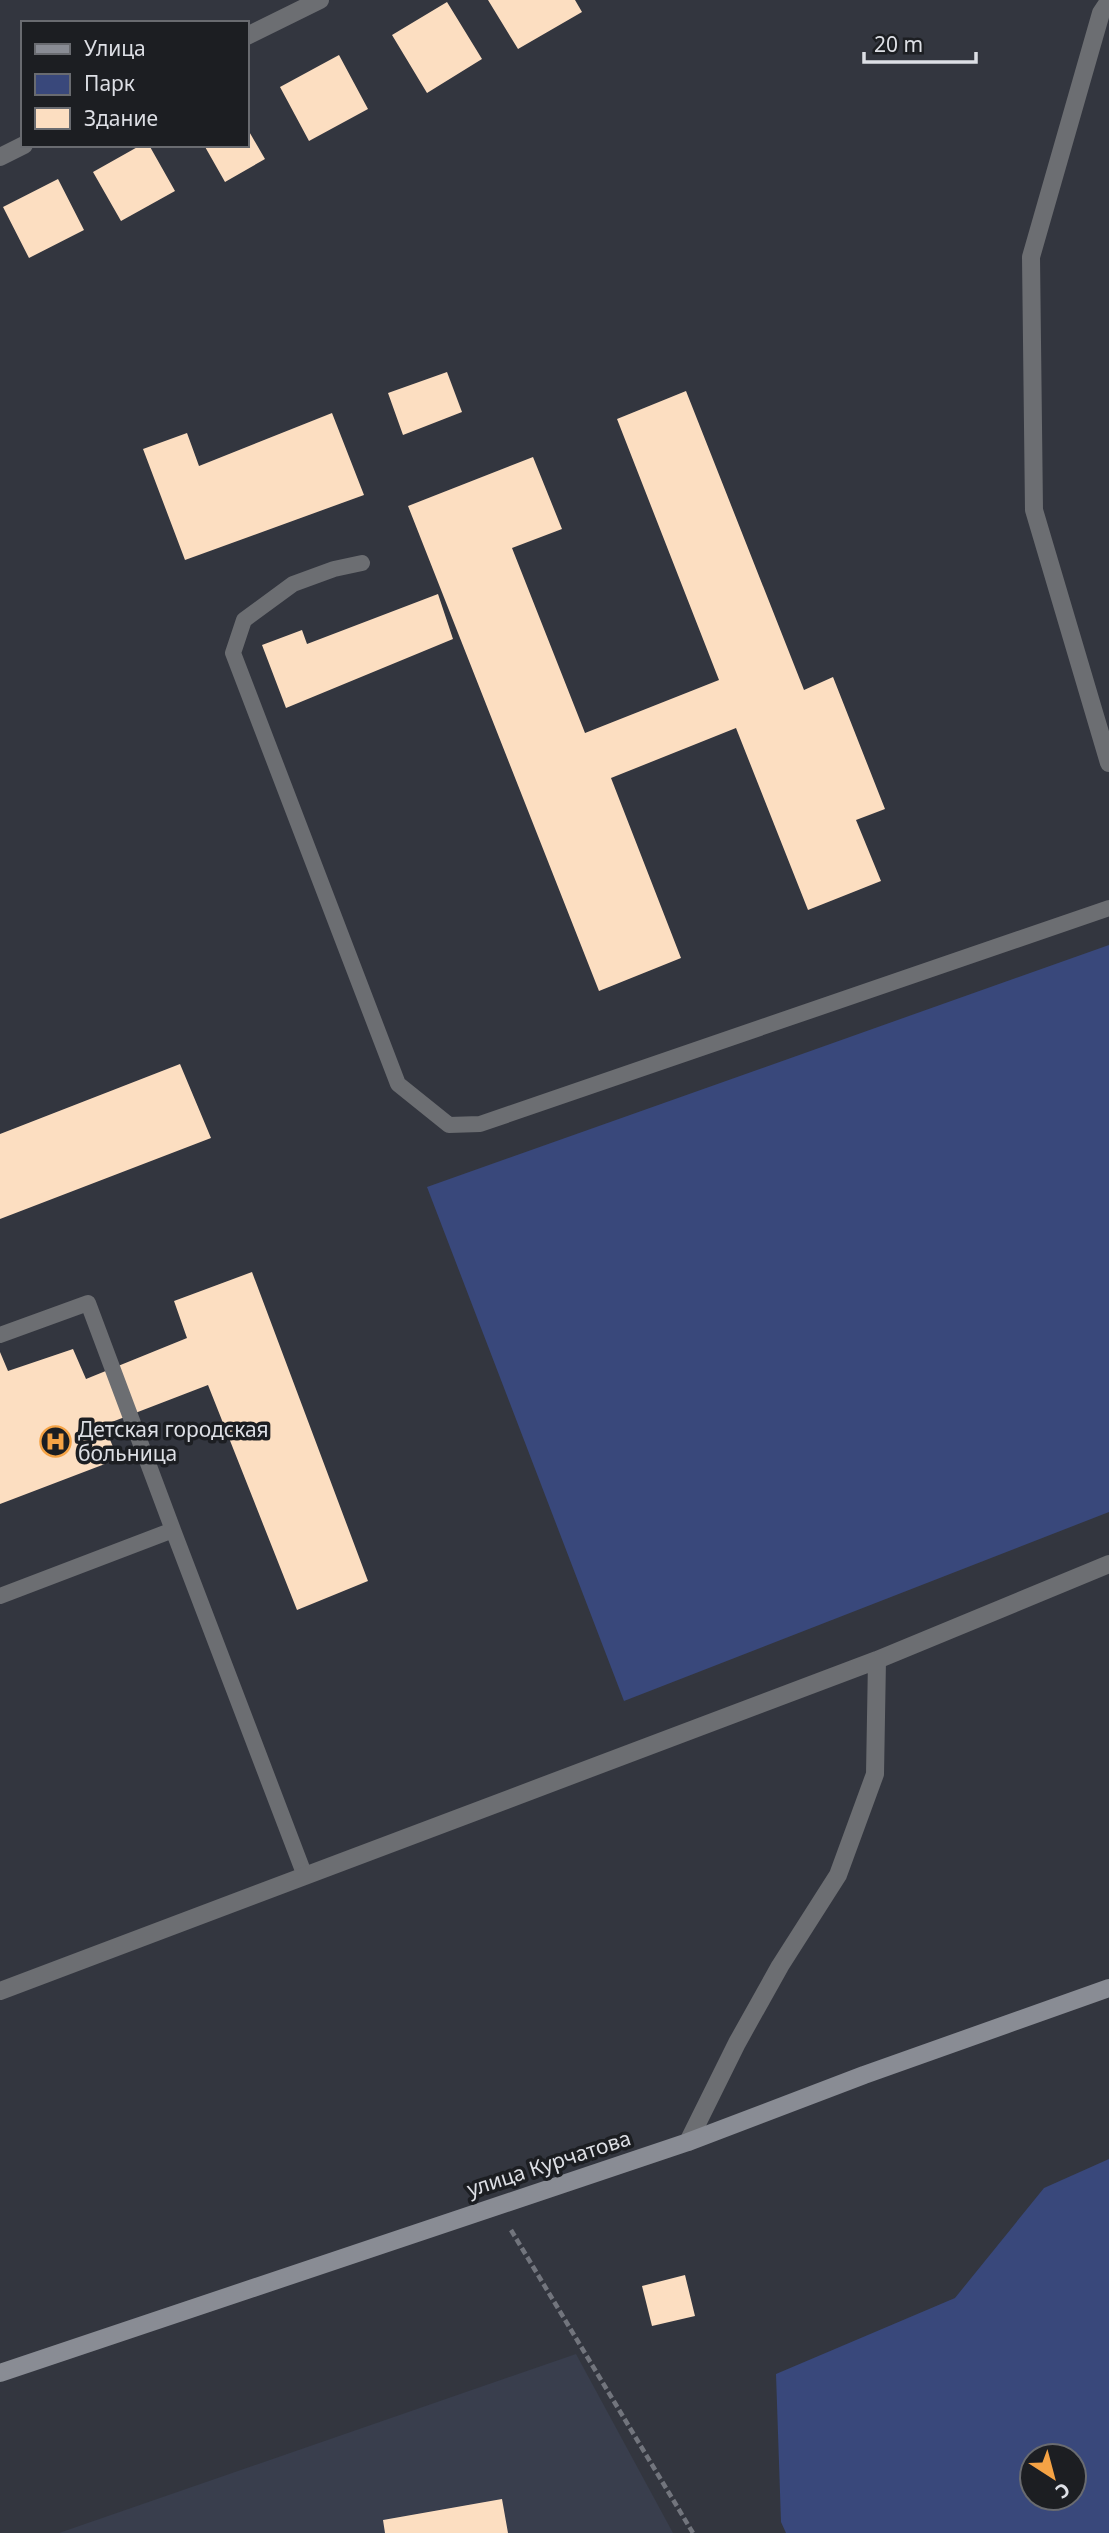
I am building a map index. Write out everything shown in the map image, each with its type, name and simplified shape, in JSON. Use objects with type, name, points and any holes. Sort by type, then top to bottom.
[{"type":"main road","name":"улица Курчатова","points":[[0,2373],[688,2142],[864,2075],[1109,1988]]},
{"type":"street","points":[[248,36],[320,0]]},
{"type":"street","points":[[1109,1],[1101,13],[1031,257],[1034,510],[1109,763]]},
{"type":"street","points":[[0,157],[21,146]]},
{"type":"street","points":[[0,1991],[877,1660],[1109,1564]]},
{"type":"street","points":[[688,2142],[737,2043],[838,1875],[875,1774],[877,1660]]},
{"type":"lane","points":[[362,563],[334,569],[293,584],[244,620],[233,653],[398,1084],[449,1125],[480,1124],[1109,908]]},
{"type":"lane","points":[[0,1335],[88,1303],[305,1876]]},
{"type":"lane","points":[[0,1596],[173,1530]]},
{"type":"path","points":[[496,2205],[693,2533]]},
{"type":"shaded area","points":[[576,2354],[673,2533],[59,2533]]},
{"type":"green space","points":[[1109,945],[1109,1512],[624,1701],[427,1187]]},
{"type":"green space","points":[[1109,2159],[1109,2533],[786,2533],[781,2522],[776,2374],[955,2298],[1044,2188]]},
{"type":"building","points":[[488,0],[575,0],[582,12],[518,49]]},
{"type":"building","points":[[447,2],[482,59],[427,93],[392,35]]},
{"type":"building","points":[[339,55],[368,109],[309,141],[280,87]]},
{"type":"building","points":[[248,130],[265,159],[225,182],[205,147],[248,147]]},
{"type":"building","points":[[137,147],[150,147],[175,191],[121,221],[93,172]]},
{"type":"building","points":[[58,179],[84,230],[29,258],[3,207]]},
{"type":"building","points":[[447,372],[462,412],[403,435],[388,393]]},
{"type":"building","points":[[686,391],[804,690],[833,677],[885,809],[856,820],[881,881],[808,910],[736,728],[611,778],[681,958],[599,991],[408,506],[533,457],[562,529],[512,548],[585,733],[719,680],[617,419]]},
{"type":"building","points":[[332,413],[364,495],[185,560],[143,449],[187,433],[199,466]]},
{"type":"building","points":[[438,594],[453,639],[286,708],[262,645],[302,630],[307,644]]},
{"type":"building","points":[[180,1064],[211,1138],[0,1219],[0,1134]]},
{"type":"building","name":"Детская городская больница","points":[[252,1272],[368,1581],[297,1610],[208,1385],[104,1425],[118,1459],[0,1504],[0,1352],[8,1371],[73,1349],[86,1379],[187,1338],[174,1301]]},
{"type":"building","points":[[685,2275],[695,2316],[652,2326],[642,2286]]},
{"type":"building","points":[[502,2499],[508,2533],[385,2533],[383,2520]]},
{"type":"place","name":"Детская городская больница","points":[[55,1442]]}]
